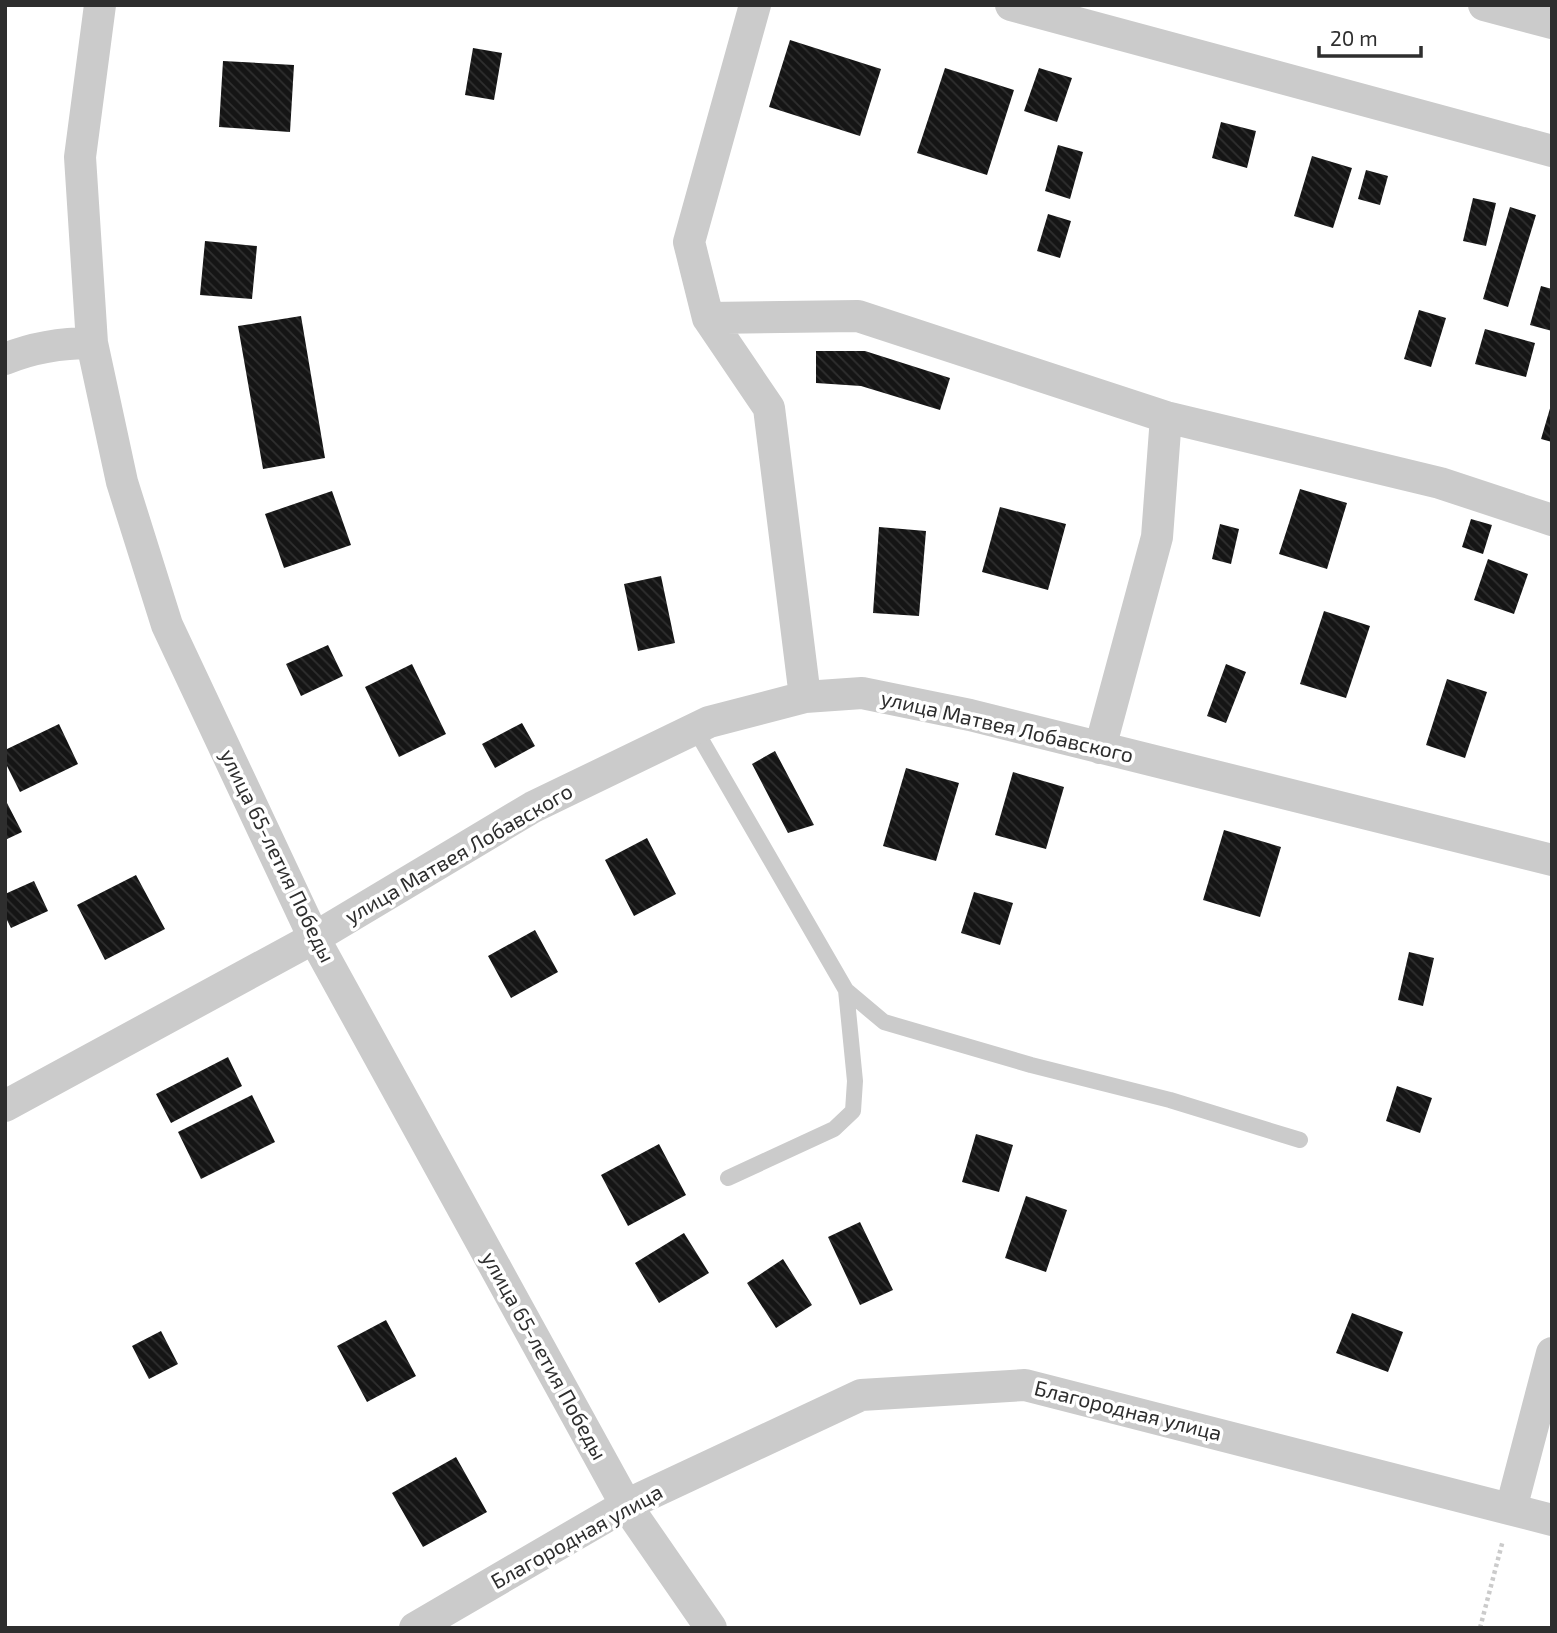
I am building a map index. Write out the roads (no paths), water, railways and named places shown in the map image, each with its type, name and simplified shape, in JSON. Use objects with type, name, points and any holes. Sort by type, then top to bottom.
[{"type":"street","name":"улица 65-летия Победы","points":[[100,5],[80,157],[92,343],[122,482],[167,625],[314,938],[626,1506],[712,1628]]},
{"type":"street","points":[[755,5],[689,242],[708,318],[769,408],[805,697]]},
{"type":"street","points":[[1011,5],[1552,151]]},
{"type":"street","points":[[1484,5],[1552,23]]},
{"type":"street","points":[[708,318],[858,316],[1166,416],[1440,484],[1552,520]]},
{"type":"street","points":[[5,359],[28,350],[62,343],[92,343]]},
{"type":"street","points":[[1100,748],[1157,537],[1166,416]]},
{"type":"street","name":"улица Матвея Лобавского","points":[[5,1106],[314,938],[533,807],[709,722],[805,697],[862,693],[970,715],[1552,860]]},
{"type":"street","points":[[1511,1509],[1552,1353]]},
{"type":"street","name":"Благородная улица","points":[[415,1628],[626,1506],[861,1395],[1025,1385],[1552,1520]]},
{"type":"lane","points":[[695,729],[846,990],[884,1022],[1031,1065],[1170,1100],[1300,1140]]},
{"type":"lane","points":[[728,1178],[834,1129],[853,1111],[855,1081],[846,990]]}]
